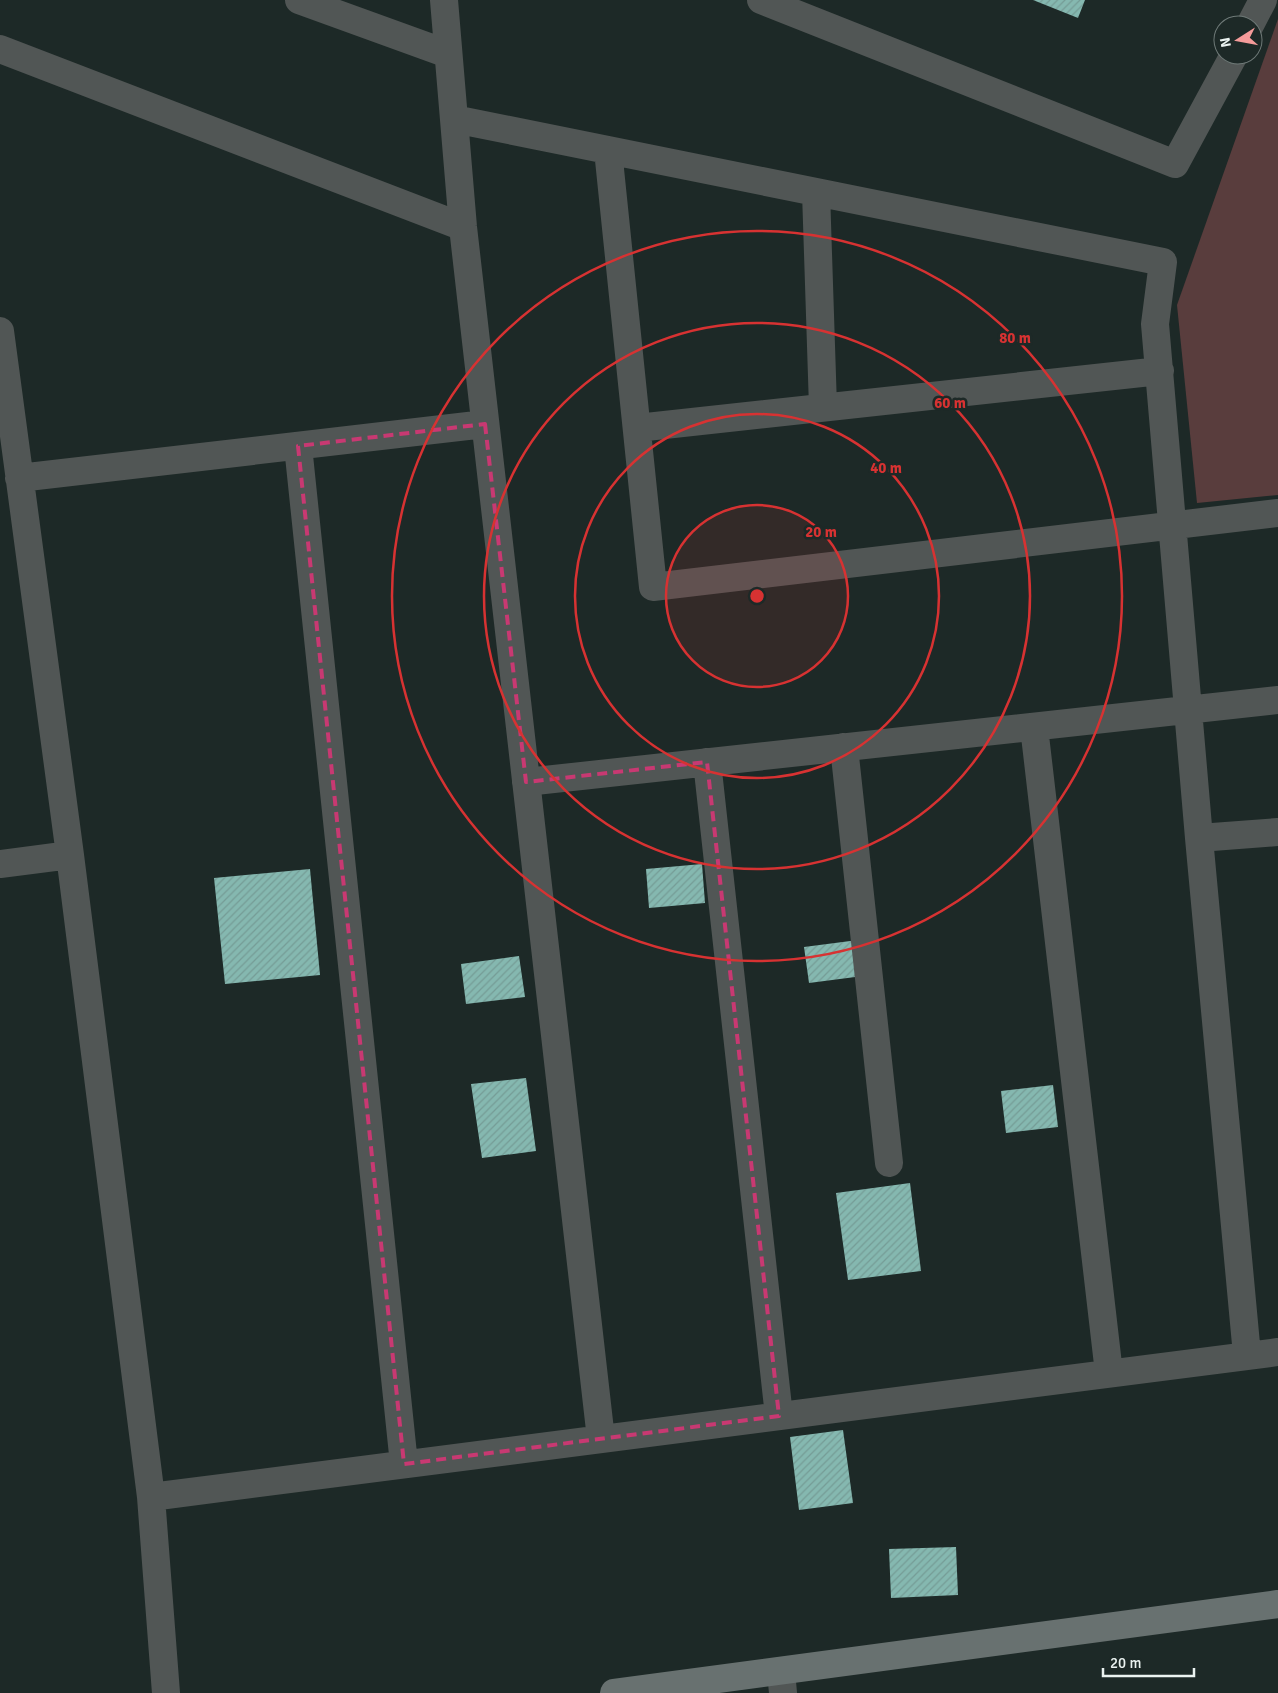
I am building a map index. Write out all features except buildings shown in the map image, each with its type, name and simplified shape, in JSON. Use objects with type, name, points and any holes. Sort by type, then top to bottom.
[{"type":"street","points":[[300,0],[448,54]]},
{"type":"street","points":[[444,0],[463,227],[601,1439]]},
{"type":"street","points":[[761,0],[1175,164],[1229,65]]},
{"type":"street","points":[[1255,15],[1263,0]]},
{"type":"street","points":[[0,49],[463,227]]},
{"type":"street","points":[[454,119],[1163,262],[1155,324],[1199,838],[1247,1355]]},
{"type":"street","points":[[608,150],[653,586],[1278,513]]},
{"type":"street","points":[[816,192],[824,407]]},
{"type":"street","points":[[0,331],[70,855],[151,1497],[166,1693]]},
{"type":"street","points":[[637,428],[1160,371]]},
{"type":"street","points":[[19,478],[485,424]]},
{"type":"street","points":[[298,446],[404,1464]]},
{"type":"street","points":[[526,782],[1278,700]]},
{"type":"street","points":[[1034,727],[1109,1373]]},
{"type":"street","points":[[844,747],[889,1163]]},
{"type":"street","points":[[707,762],[779,1416]]},
{"type":"street","points":[[1199,838],[1278,832]]},
{"type":"street","points":[[0,864],[70,855]]},
{"type":"street","points":[[151,1497],[1278,1352]]},
{"type":"street","points":[[614,1693],[782,1682],[1278,1604]]},
{"type":"highlighted area","points":[[485,424],[526,782],[707,762],[779,1416],[404,1464],[298,446]]},
{"type":"shaded area","points":[[1278,19],[1278,495],[1197,503],[1177,305]]}]
